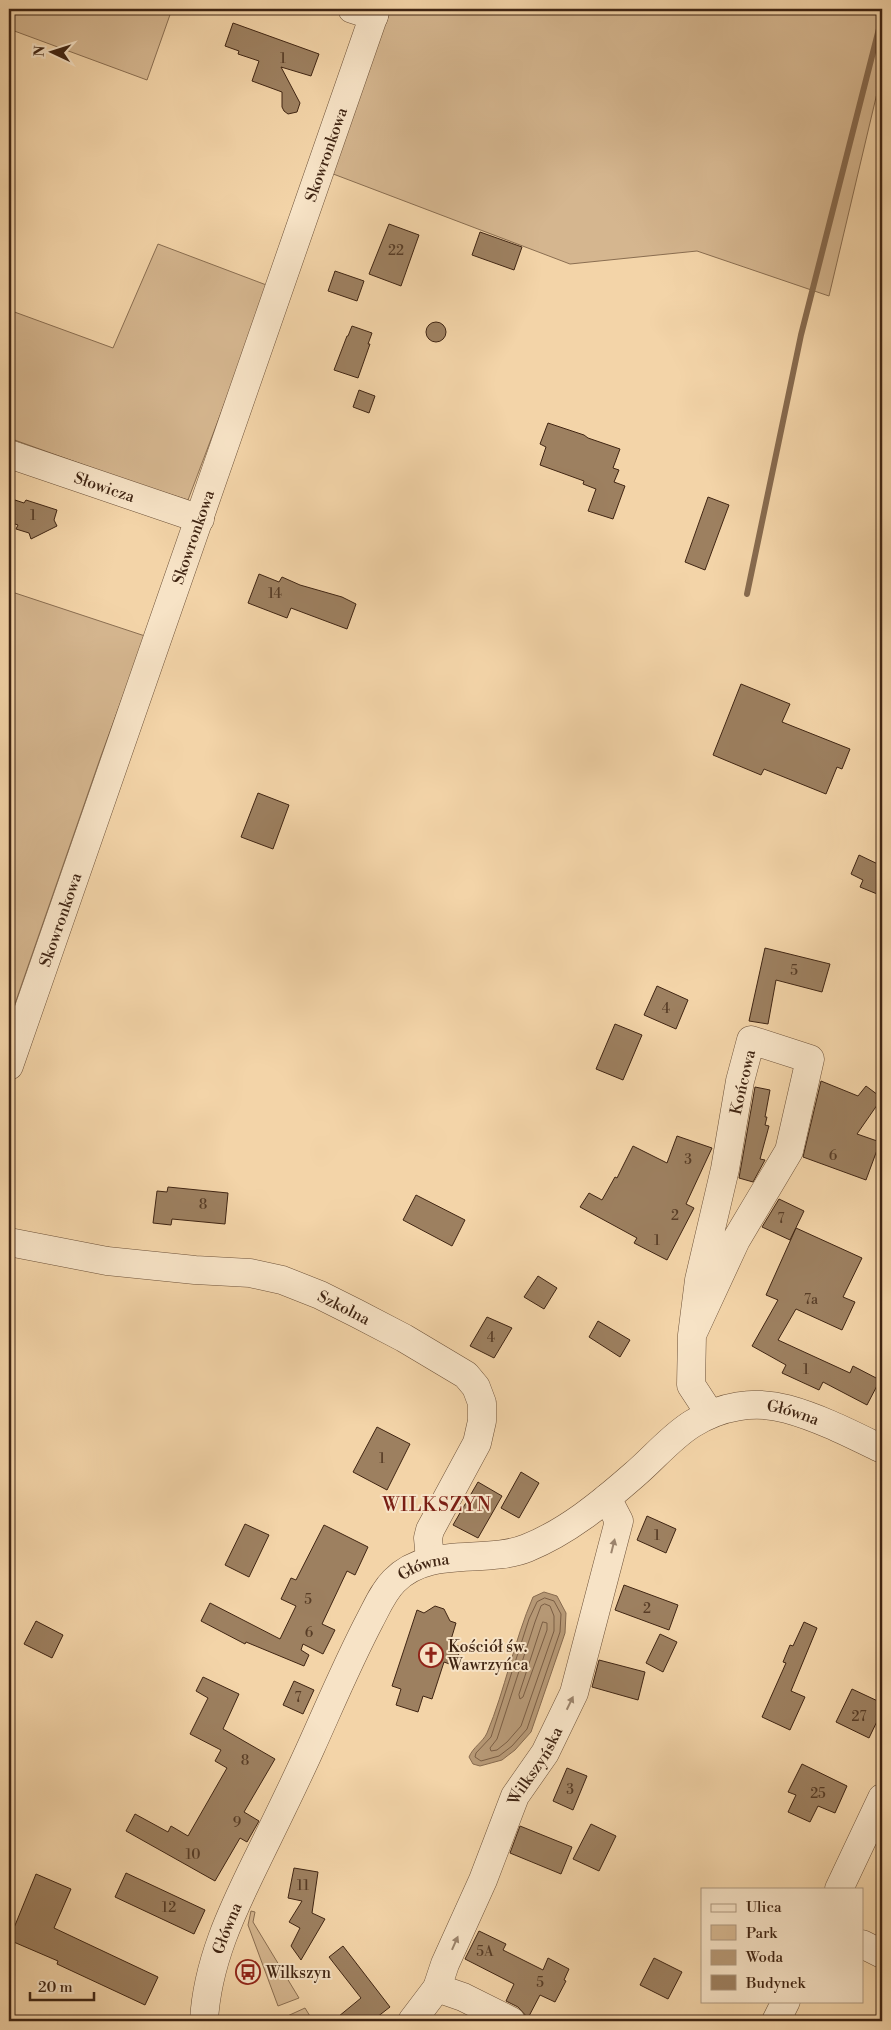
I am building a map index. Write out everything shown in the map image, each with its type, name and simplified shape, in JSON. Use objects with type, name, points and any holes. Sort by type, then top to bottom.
[{"type":"street","name":"Skowronkowa","points":[[9,1066],[200,519],[368,11]]},
{"type":"street","name":"Słowicza","points":[[9,454],[200,519]]},
{"type":"street","name":"Końcowa","points":[[692,1335],[736,1240],[790,1150],[810,1059],[751,1040],[740,1081],[725,1169],[699,1280],[692,1335],[691,1384],[710,1414]]},
{"type":"street","name":"Szkolna","points":[[9,1242],[107,1261],[195,1270],[250,1273],[282,1280],[320,1295],[364,1317],[404,1338],[466,1375],[476,1387],[482,1403],[482,1421],[477,1443],[430,1530],[428,1538],[430,1560]]},
{"type":"street","name":"Główna","points":[[204,2021],[206,1999],[217,1954],[233,1907],[295,1780],[360,1639],[387,1588],[395,1579],[430,1560],[490,1555],[525,1549],[557,1532],[607,1498],[691,1424],[710,1414],[737,1406],[754,1404],[786,1408],[834,1426],[882,1449]]},
{"type":"street","name":"Wilkszyńska","points":[[412,2021],[437,1988],[445,1964],[482,1880],[515,1796],[545,1753],[574,1693],[619,1521],[607,1498]]},
{"type":"street","points":[[839,1888],[882,1798]]},
{"type":"street","points":[[864,1945],[882,1954]]},
{"type":"street","points":[[437,1988],[463,1996],[511,2021]]},
{"type":"street","points":[[776,2021],[786,2002]]},
{"type":"green space","points":[[9,9],[172,9],[147,80],[9,29]]},
{"type":"green space","points":[[387,9],[882,9],[882,72],[829,296],[697,251],[570,264],[328,172]]},
{"type":"green space","points":[[158,244],[269,286],[188,500],[134,483],[9,438],[9,310],[113,348]]},
{"type":"green space","points":[[9,591],[145,636],[101,756],[9,1021]]},
{"type":"green space","points":[[251,1911],[255,1912],[253,1922],[299,1998],[278,2006],[248,1925]]},
{"type":"green space","points":[[305,2008],[313,2021],[284,2021],[283,2018]]},
{"type":"water","points":[[544,1592],[557,1596],[566,1613],[565,1633],[531,1732],[515,1750],[502,1760],[480,1766],[473,1764],[469,1757],[487,1733],[533,1597]]},
{"type":"building","points":[[233,23],[319,54],[311,76],[281,67],[300,103],[297,112],[288,114],[284,111],[282,107],[282,92],[252,81],[259,61],[238,54],[239,51],[225,46]]},
{"type":"building","points":[[389,224],[419,235],[401,286],[369,274]]},
{"type":"building","points":[[480,232],[522,247],[514,270],[472,255]]},
{"type":"building","points":[[335,271],[364,281],[357,301],[328,291]]},
{"type":"building","points":[[436,322],[443,325],[446,332],[443,339],[436,342],[429,339],[426,332],[429,325]]},
{"type":"building","points":[[352,326],[372,333],[358,378],[334,370]]},
{"type":"building","points":[[359,390],[375,396],[369,413],[353,407]]},
{"type":"building","points":[[548,423],[620,449],[613,468],[619,470],[614,482],[625,486],[613,519],[588,511],[596,489],[583,484],[584,481],[540,465],[546,447],[540,444]]},
{"type":"building","points":[[708,497],[729,505],[705,570],[685,562]]},
{"type":"building","points":[[15,500],[24,503],[26,500],[57,510],[54,520],[57,526],[31,539],[29,533],[16,529],[18,525],[9,522]]},
{"type":"building","points":[[259,574],[279,582],[282,577],[300,585],[342,597],[356,604],[347,629],[291,608],[287,618],[248,603]]},
{"type":"building","points":[[741,684],[790,704],[782,722],[850,749],[842,769],[837,767],[826,794],[764,769],[761,775],[713,755]]},
{"type":"building","points":[[258,793],[289,805],[273,849],[241,837]]},
{"type":"building","points":[[859,855],[882,866],[882,896],[860,887],[863,880],[851,874]]},
{"type":"building","points":[[765,948],[830,964],[822,992],[776,980],[768,1024],[749,1021]]},
{"type":"building","points":[[657,986],[688,1000],[676,1029],[644,1015]]},
{"type":"building","points":[[615,1024],[642,1035],[623,1080],[596,1069]]},
{"type":"building","points":[[821,1081],[858,1096],[866,1086],[882,1098],[857,1134],[880,1142],[866,1180],[803,1157]]},
{"type":"building","points":[[755,1087],[770,1090],[765,1117],[767,1117],[765,1125],[769,1126],[760,1159],[765,1160],[753,1182],[739,1178]]},
{"type":"building","points":[[677,1136],[712,1148],[686,1204],[694,1208],[667,1260],[634,1243],[637,1238],[580,1207],[589,1193],[602,1200],[615,1177],[617,1178],[633,1146],[667,1163]]},
{"type":"building","points":[[168,1187],[228,1193],[225,1224],[172,1219],[171,1225],[153,1223],[157,1191],[167,1192]]},
{"type":"building","points":[[416,1195],[465,1220],[452,1246],[403,1220]]},
{"type":"building","points":[[779,1199],[804,1211],[790,1240],[762,1227]]},
{"type":"building","points":[[796,1228],[862,1258],[843,1297],[855,1302],[842,1330],[796,1309],[778,1340],[850,1373],[853,1366],[880,1380],[867,1405],[823,1382],[819,1390],[782,1373],[786,1365],[752,1346],[778,1300],[766,1295]]},
{"type":"building","points":[[538,1276],[557,1288],[544,1309],[524,1297]]},
{"type":"building","points":[[487,1317],[512,1328],[494,1358],[470,1346]]},
{"type":"building","points":[[598,1321],[630,1340],[620,1357],[589,1337]]},
{"type":"building","points":[[377,1427],[410,1444],[387,1490],[353,1472]]},
{"type":"building","points":[[521,1472],[539,1483],[519,1518],[501,1508]]},
{"type":"building","points":[[478,1482],[502,1496],[478,1538],[453,1525]]},
{"type":"building","points":[[647,1516],[676,1529],[666,1553],[637,1540]]},
{"type":"building","points":[[245,1524],[269,1535],[249,1577],[225,1565]]},
{"type":"building","points":[[324,1525],[368,1547],[355,1575],[347,1571],[322,1624],[335,1630],[323,1654],[303,1644],[301,1650],[309,1655],[304,1666],[246,1642],[245,1644],[201,1621],[210,1603],[280,1639],[296,1606],[281,1599],[291,1578],[296,1580]]},
{"type":"building","points":[[624,1585],[678,1605],[669,1630],[615,1610]]},
{"type":"building","name":"Kościół św. Wawrzyńca","points":[[435,1606],[444,1609],[450,1621],[456,1623],[450,1643],[461,1647],[455,1666],[444,1662],[432,1699],[423,1696],[418,1712],[396,1705],[401,1689],[392,1686],[417,1610],[424,1613]]},
{"type":"building","points":[[36,1621],[63,1635],[52,1658],[24,1644]]},
{"type":"building","points":[[804,1622],[817,1628],[791,1691],[805,1697],[790,1730],[762,1717],[786,1663],[783,1662],[790,1645],[793,1646]]},
{"type":"building","points":[[660,1634],[677,1642],[663,1672],[646,1663]]},
{"type":"building","points":[[599,1660],[645,1672],[638,1700],[592,1687]]},
{"type":"building","points":[[203,1677],[239,1694],[223,1729],[275,1759],[244,1812],[259,1821],[247,1842],[240,1838],[215,1881],[126,1831],[135,1814],[168,1832],[171,1826],[188,1836],[227,1768],[215,1761],[221,1750],[190,1734],[208,1698],[196,1691]]},
{"type":"building","points":[[294,1681],[314,1690],[303,1714],[283,1705]]},
{"type":"building","points":[[852,1689],[882,1703],[882,1711],[869,1738],[836,1722]]},
{"type":"building","points":[[802,1764],[847,1786],[835,1813],[818,1806],[810,1822],[788,1812],[796,1795],[788,1792]]},
{"type":"building","points":[[567,1768],[587,1776],[573,1810],[553,1801]]},
{"type":"building","points":[[591,1824],[616,1836],[599,1871],[573,1859]]},
{"type":"building","points":[[520,1826],[572,1847],[561,1874],[510,1853]]},
{"type":"building","points":[[294,1868],[318,1872],[312,1913],[325,1919],[301,1960],[291,1946],[300,1928],[289,1922],[302,1901],[288,1898]]},
{"type":"building","points":[[126,1873],[205,1910],[194,1934],[115,1897]]},
{"type":"building","points":[[36,1874],[71,1889],[54,1928],[158,1977],[145,2005],[57,1964],[58,1961],[9,1940]]},
{"type":"building","points":[[479,1931],[506,1944],[503,1950],[543,1970],[548,1958],[569,1969],[564,1980],[566,1981],[555,2002],[540,1995],[528,2018],[518,2007],[506,2001],[514,1984],[465,1959]]},
{"type":"building","points":[[343,1946],[390,2007],[372,2021],[333,2021],[361,1998],[329,1957]]},
{"type":"building","points":[[654,1958],[682,1972],[668,1999],[640,1985]]},
{"type":"waterway","points":[[747,594],[801,335],[882,17]]},
{"type":"place","name":"Kościół św. Wawrzyńca","points":[[431,1655]]},
{"type":"place","name":"Wilkszyn","points":[[248,1972]]},
{"type":"district","name":"WILKSZYN","points":[[437,1504]]}]
